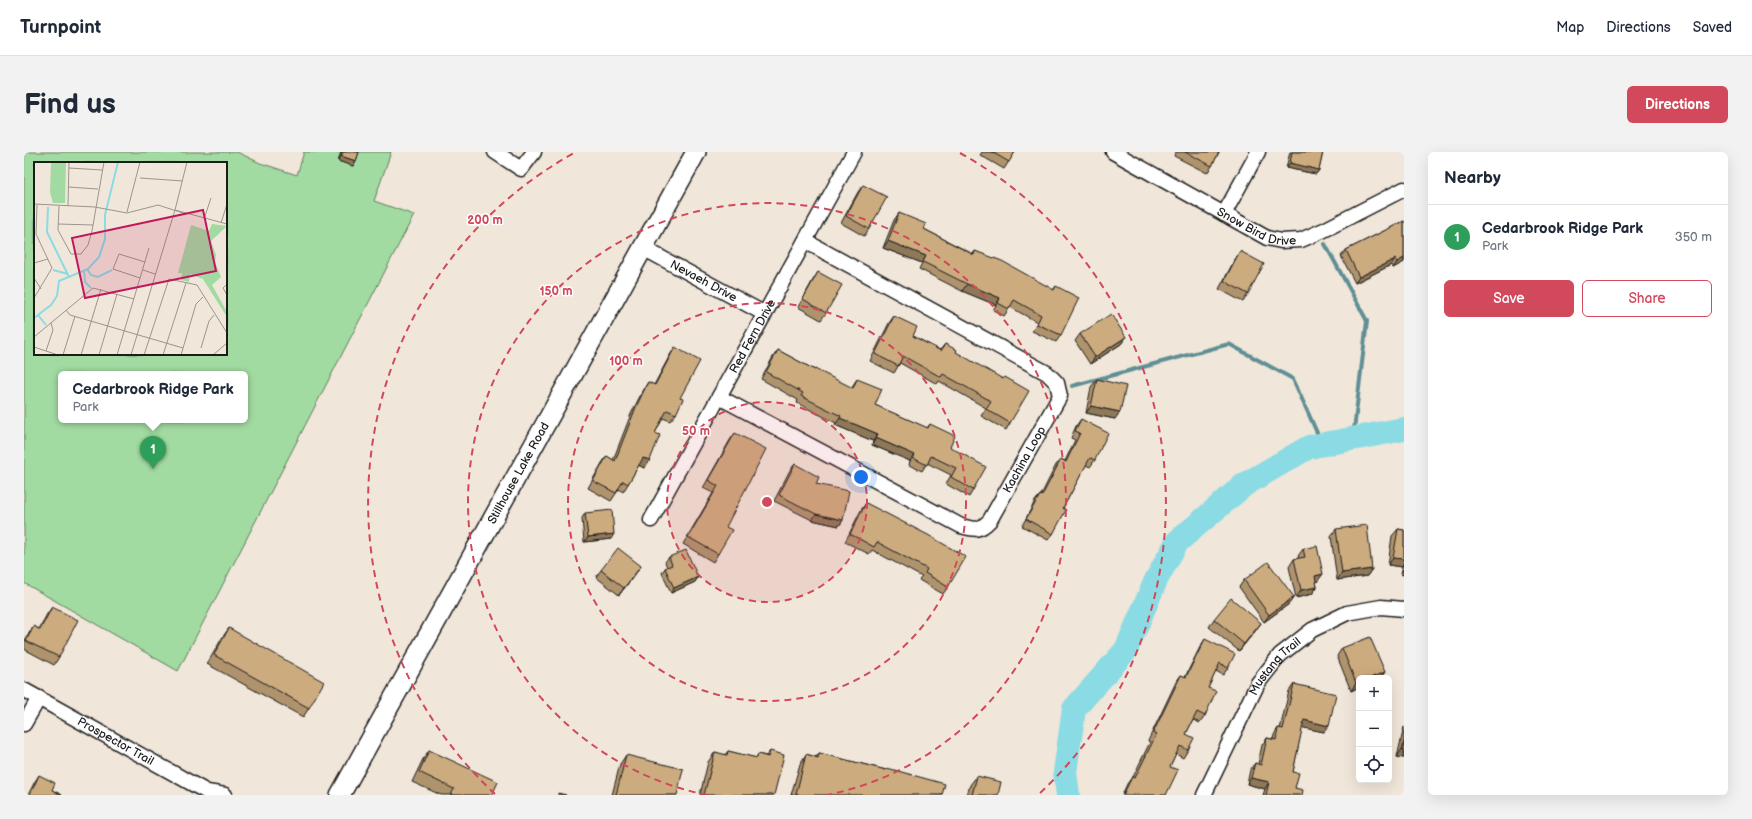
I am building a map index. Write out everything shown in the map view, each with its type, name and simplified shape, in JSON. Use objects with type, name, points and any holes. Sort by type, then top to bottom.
[{"type":"main road","name":"Stillhouse Lake Road","points":[[340,795],[696,152]]},
{"type":"street","points":[[495,152],[521,169],[534,152]]},
{"type":"street","name":"Red Fern Drive","points":[[651,520],[854,152]]},
{"type":"street","name":"Snow Bird Drive","points":[[1113,152],[1267,238],[1281,241],[1301,240],[1324,230],[1404,189]]},
{"type":"street","points":[[1224,214],[1258,152]]},
{"type":"street","name":"Kachina Loop","points":[[719,397],[961,526],[972,529],[983,527],[990,520],[1060,396],[1057,383],[1047,373],[805,240]]},
{"type":"street","name":"Nevaeh Drive","points":[[643,248],[765,314]]},
{"type":"street","name":"Mustang Trail","points":[[1204,795],[1258,683],[1280,655],[1312,630],[1347,613],[1381,607],[1404,609]]},
{"type":"street","name":"Prospector Trail","points":[[24,690],[208,793],[224,795]]},
{"type":"street","points":[[24,724],[38,698]]},
{"type":"green space","points":[[24,152],[237,152],[260,163],[297,175],[304,152],[391,152],[374,201],[414,215],[178,671],[24,583]]},
{"type":"building","points":[[343,152],[359,152],[356,161],[341,156]]},
{"type":"building","points":[[992,152],[1015,152],[1009,162]]},
{"type":"building","points":[[1185,152],[1219,152],[1212,166]]},
{"type":"building","points":[[1292,152],[1323,152],[1319,170],[1290,163]]},
{"type":"building","points":[[863,185],[887,197],[869,229],[846,216]]},
{"type":"building","points":[[899,213],[926,224],[924,229],[974,255],[975,251],[1002,261],[1054,290],[1056,286],[1079,298],[1061,335],[1037,324],[1041,315],[1014,300],[1009,309],[998,303],[1000,298],[967,284],[923,262],[926,256],[888,241]]},
{"type":"building","points":[[1404,221],[1404,258],[1397,262],[1395,259],[1359,277],[1346,250]]},
{"type":"building","points":[[1240,251],[1264,264],[1248,294],[1224,281]]},
{"type":"building","points":[[818,272],[842,285],[826,313],[803,299]]},
{"type":"building","points":[[1111,314],[1126,337],[1095,357],[1080,334]]},
{"type":"building","points":[[894,316],[917,327],[913,336],[941,351],[945,344],[1003,379],[1005,377],[1029,391],[1010,423],[986,409],[991,401],[943,374],[941,377],[903,356],[898,366],[875,354]]},
{"type":"building","points":[[675,347],[700,361],[680,398],[683,399],[676,414],[667,410],[655,433],[660,435],[650,460],[643,458],[628,484],[623,481],[616,493],[593,481],[607,456],[615,461],[636,407],[648,382],[655,385]]},
{"type":"building","points":[[778,350],[853,388],[857,379],[882,389],[875,405],[928,428],[930,424],[955,436],[950,447],[986,467],[973,490],[951,477],[956,468],[931,456],[927,465],[913,458],[915,455],[876,438],[878,434],[840,418],[841,416],[801,396],[803,393],[766,372]]},
{"type":"building","points":[[1097,379],[1126,386],[1120,412],[1091,406]]},
{"type":"building","points":[[1081,419],[1108,433],[1095,460],[1090,458],[1063,508],[1066,510],[1053,534],[1026,519],[1040,495],[1042,496],[1061,459],[1066,462],[1080,433],[1075,431]]},
{"type":"building","points":[[735,433],[766,449],[726,527],[732,530],[718,554],[688,537],[718,486],[708,480]]},
{"type":"building","points":[[795,464],[819,477],[816,484],[849,491],[843,520],[816,514],[779,495]]},
{"type":"building","points":[[866,503],[928,535],[966,557],[948,587],[925,573],[927,569],[877,542],[874,547],[850,534]]},
{"type":"building","points":[[612,510],[614,534],[588,537],[585,513]]},
{"type":"building","points":[[1367,525],[1372,569],[1342,573],[1336,529]]},
{"type":"building","points":[[1398,529],[1404,530],[1404,559],[1393,558]]},
{"type":"building","points":[[1317,546],[1323,574],[1315,576],[1317,587],[1301,590],[1294,559],[1305,557],[1303,549]]},
{"type":"building","points":[[618,548],[641,566],[624,588],[601,570]]},
{"type":"building","points":[[686,550],[698,577],[674,588],[665,568],[672,565],[669,557]]},
{"type":"building","points":[[1268,562],[1294,597],[1269,615],[1244,580]]},
{"type":"building","points":[[1231,598],[1261,623],[1244,644],[1214,619]]},
{"type":"building","points":[[52,607],[78,620],[59,657],[26,641],[34,626],[40,630]]},
{"type":"building","points":[[229,628],[324,682],[309,708],[214,655]]},
{"type":"building","points":[[1370,637],[1385,672],[1378,675],[1356,675],[1356,683],[1342,648]]},
{"type":"building","points":[[1205,639],[1235,654],[1228,668],[1220,663],[1208,688],[1216,691],[1205,716],[1197,712],[1186,734],[1194,738],[1188,750],[1180,746],[1170,767],[1178,770],[1166,795],[1123,795],[1132,777],[1135,778],[1156,735],[1153,733],[1181,675],[1186,677]]},
{"type":"building","points":[[1294,684],[1336,694],[1329,726],[1304,720],[1293,772],[1299,773],[1295,788],[1303,790],[1302,795],[1266,795],[1269,782],[1251,778],[1255,763],[1261,765],[1267,738],[1276,740],[1278,728],[1283,729]]},
{"type":"building","points":[[429,750],[498,782],[492,795],[451,795],[454,789],[419,772]]},
{"type":"building","points":[[728,751],[757,758],[758,754],[768,757],[770,751],[784,755],[774,795],[704,795],[715,752],[727,755]]},
{"type":"building","points":[[819,753],[886,770],[887,768],[945,784],[942,795],[796,795],[806,754],[818,758]]},
{"type":"building","points":[[626,755],[683,769],[677,795],[616,795]]},
{"type":"building","points":[[39,775],[55,783],[52,790],[62,795],[30,795]]},
{"type":"building","points":[[977,776],[1001,782],[998,795],[972,795]]},
{"type":"waterway","points":[[1325,244],[1367,321],[1353,438]]},
{"type":"waterway","points":[[1072,386],[1229,344],[1293,379],[1322,444]]},
{"type":"waterway","points":[[1068,795],[1065,772],[1074,709],[1126,650],[1156,580],[1177,542],[1244,485],[1309,447],[1404,429]]},
{"type":"place","name":"Cedarbrook Ridge Park","points":[[153,469]]}]
